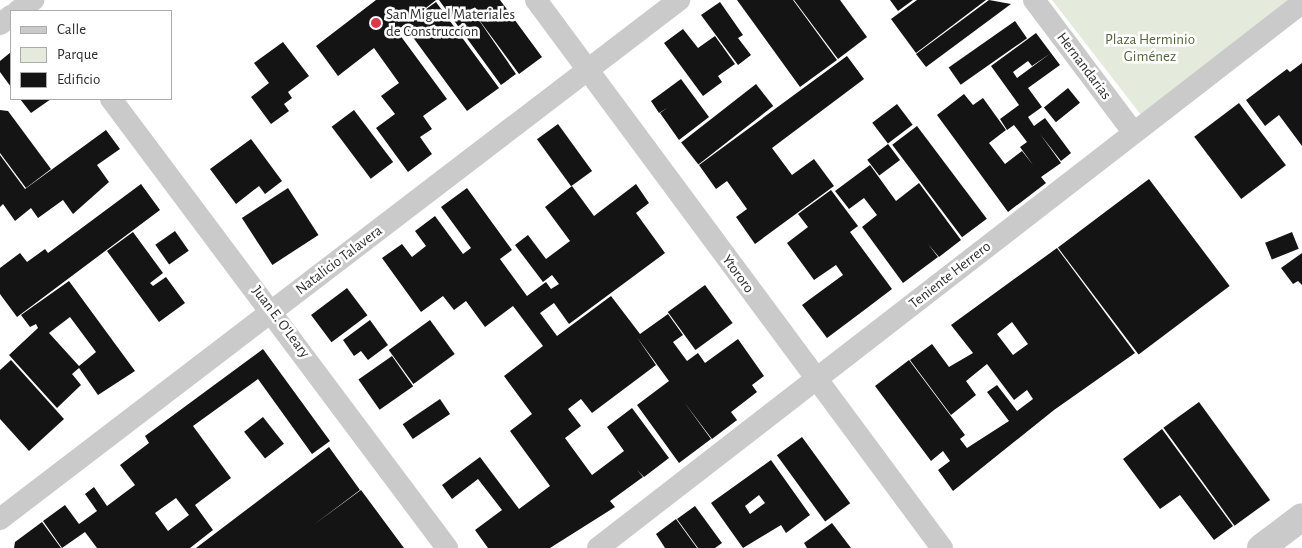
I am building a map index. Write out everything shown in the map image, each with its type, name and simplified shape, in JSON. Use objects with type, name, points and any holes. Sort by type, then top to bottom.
[{"type":"street","points":[[19,10],[34,0],[44,10]]},
{"type":"street","name":"Ytororo","points":[[536,0],[942,548]]},
{"type":"street","name":"Natalicio Talavera","points":[[0,519],[679,0]]},
{"type":"street","name":"Hernandarias","points":[[1034,0],[1134,133]]},
{"type":"street","name":"Teniente Herrero","points":[[598,548],[1302,3]]},
{"type":"street","name":"Juan E. O'Leary","points":[[112,100],[272,310],[447,548]]},
{"type":"street","points":[[1261,548],[1302,517]]},
{"type":"green space","name":"Plaza Herminio Giménez","points":[[1052,0],[1290,0],[1141,115]]},
{"type":"building","points":[[376,0],[436,0],[408,22],[436,2],[499,88],[467,111],[404,25],[389,37],[397,31],[447,99],[423,116],[432,129],[420,137],[432,154],[408,172],[376,128],[395,114],[381,96],[399,83],[374,48],[338,76],[316,46]]},
{"type":"building","points":[[439,0],[500,0],[542,57],[519,74],[474,13],[516,74],[501,85]]},
{"type":"building","points":[[737,0],[793,0],[837,60],[800,87]]},
{"type":"building","points":[[794,0],[840,0],[867,37],[838,59]]},
{"type":"building","points":[[890,0],[913,0],[898,11]]},
{"type":"building","points":[[917,0],[986,0],[916,53],[891,19]]},
{"type":"building","points":[[989,0],[1011,4],[926,67],[916,54]]},
{"type":"building","points":[[720,2],[743,35],[738,38],[751,55],[738,65],[701,15]]},
{"type":"building","points":[[1015,21],[1027,38],[961,85],[949,67]]},
{"type":"building","points":[[683,29],[698,48],[715,36],[735,64],[718,76],[722,82],[703,96],[664,43]]},
{"type":"building","points":[[1036,33],[1060,65],[1028,88],[1042,107],[1028,117],[1034,126],[1045,118],[1071,153],[1061,161],[1040,134],[1061,163],[1041,177],[1046,183],[1008,212],[937,115],[964,94],[973,105],[983,98],[1006,130],[989,143],[1005,164],[1022,151],[1033,165],[1020,147],[1027,142],[1014,125],[1007,130],[1000,119],[1019,105],[991,66]],"holes":[[[1051,53],[1017,78],[1013,72],[1028,61],[1032,66]]]},
{"type":"building","points":[[283,42],[309,76],[288,92],[292,98],[284,104],[289,111],[271,124],[251,97],[269,83],[254,63]]},
{"type":"building","points":[[10,53],[10,86],[0,72],[0,61]]},
{"type":"building","points":[[847,56],[864,79],[772,148],[792,175],[814,159],[834,186],[755,244],[736,217],[747,209],[727,181],[716,189],[699,165]]},
{"type":"building","points":[[1302,63],[1302,146],[1279,115],[1265,126],[1246,100],[1287,69],[1290,72]]},
{"type":"building","points":[[681,79],[709,117],[679,140],[660,113],[667,108],[659,113],[651,101]]},
{"type":"building","points":[[756,84],[773,106],[698,165],[681,142]]},
{"type":"building","points":[[1068,88],[1080,103],[1056,122],[1044,108]]},
{"type":"building","points":[[21,100],[50,100],[31,113]]},
{"type":"building","points":[[1239,103],[1286,165],[1241,199],[1194,137]]},
{"type":"building","points":[[897,104],[913,125],[888,143],[872,123]]},
{"type":"building","points":[[0,110],[8,111],[51,169],[26,188],[0,153]]},
{"type":"building","points":[[354,110],[393,162],[371,179],[332,127]]},
{"type":"building","points":[[558,124],[592,171],[571,186],[537,139]]},
{"type":"building","points":[[917,126],[987,219],[962,237],[892,145]]},
{"type":"building","points":[[106,130],[120,149],[97,165],[109,182],[73,214],[63,200],[38,218],[31,208],[15,221],[3,204],[0,207],[0,155],[25,189]]},
{"type":"building","points":[[251,139],[282,181],[265,194],[259,186],[236,204],[210,169]]},
{"type":"building","points":[[888,144],[900,160],[879,176],[867,160]]},
{"type":"building","points":[[870,165],[896,201],[919,183],[961,240],[939,257],[928,244],[938,257],[903,283],[862,227],[877,215],[864,198],[849,209],[835,191]]},
{"type":"building","points":[[1149,179],[1230,286],[1139,355],[1058,248]]},
{"type":"building","points":[[141,184],[160,210],[17,317],[0,294],[0,268],[20,253],[27,262],[45,249],[48,253]]},
{"type":"building","points":[[636,184],[649,203],[636,213],[665,253],[569,324],[554,303],[540,313],[557,336],[611,296],[640,334],[668,314],[683,335],[673,342],[687,361],[698,353],[705,363],[738,339],[764,376],[752,385],[757,392],[731,412],[737,420],[712,439],[684,402],[711,439],[679,463],[637,405],[669,381],[636,336],[656,365],[592,413],[581,399],[568,409],[581,426],[565,438],[592,475],[624,451],[607,427],[632,408],[669,458],[644,477],[637,470],[643,477],[610,501],[615,507],[550,548],[488,548],[475,530],[502,510],[478,479],[452,499],[442,485],[480,457],[519,509],[550,486],[510,431],[532,414],[504,376],[543,346],[513,306],[485,327],[466,301],[454,310],[443,296],[421,312],[382,258],[402,244],[412,257],[426,246],[415,231],[435,216],[463,254],[471,248],[441,207],[467,188],[512,250],[500,259],[527,296],[546,282],[551,289],[559,284],[552,275],[543,282],[515,245],[528,235],[546,259],[570,241],[545,207],[572,186],[594,216]]},
{"type":"building","points":[[288,188],[318,235],[272,265],[242,218]]},
{"type":"building","points":[[831,190],[858,226],[850,232],[892,289],[827,338],[802,305],[843,275],[836,265],[814,280],[787,243],[808,227],[798,214]]},
{"type":"building","points":[[175,231],[189,251],[169,264],[155,245]]},
{"type":"building","points":[[133,232],[163,273],[150,283],[153,286],[166,277],[185,303],[159,322],[107,251]]},
{"type":"building","points":[[1292,232],[1299,249],[1272,260],[1265,243]]},
{"type":"building","points":[[1057,248],[1135,353],[1054,410],[953,491],[938,470],[950,461],[943,451],[931,461],[875,386],[909,360],[965,435],[960,439],[967,448],[1009,421],[987,392],[997,385],[1017,411],[1033,399],[1027,390],[1014,400],[987,364],[966,381],[976,395],[951,415],[910,360],[932,344],[949,367],[973,353],[951,325]],"holes":[[[1012,322],[1028,344],[1013,355],[997,334]]]},
{"type":"building","points":[[1302,253],[1302,285],[1298,281],[1293,284],[1281,268]]},
{"type":"building","points":[[69,281],[135,371],[98,395],[79,368],[72,374],[81,385],[57,408],[9,355],[38,328],[36,324],[30,327],[21,315]],"holes":[[[70,317],[96,352],[79,366],[49,333]]]},
{"type":"building","points":[[705,285],[733,323],[695,350],[668,312]]},
{"type":"building","points":[[347,288],[367,315],[332,342],[311,315]]},
{"type":"building","points":[[370,320],[388,345],[368,360],[361,351],[354,356],[343,340]]},
{"type":"building","points":[[430,320],[455,354],[413,384],[389,350]]},
{"type":"building","points":[[263,349],[330,441],[312,454],[258,379],[193,426],[231,478],[195,505],[213,530],[190,548],[97,548],[85,532],[62,548],[43,521],[65,505],[79,524],[97,511],[85,494],[94,487],[107,506],[135,485],[120,465],[149,443],[145,436]],"holes":[[[176,498],[189,515],[168,531],[155,513]]]},
{"type":"building","points":[[392,356],[413,386],[380,410],[358,380]]},
{"type":"building","points":[[11,360],[64,419],[29,451],[0,419],[0,370]]},
{"type":"building","points":[[440,399],[450,414],[413,439],[403,424]]},
{"type":"building","points":[[1199,402],[1270,500],[1235,526],[1163,428]]},
{"type":"building","points":[[263,417],[284,444],[265,459],[244,432]]},
{"type":"building","points":[[1162,429],[1233,526],[1214,540],[1180,495],[1160,509],[1123,459]]},
{"type":"building","points":[[802,437],[850,503],[825,522],[777,455]]},
{"type":"building","points":[[329,447],[360,490],[312,526],[361,490],[404,548],[196,548]]},
{"type":"building","points":[[771,460],[810,515],[786,533],[781,525],[743,548],[711,503]],"holes":[[[759,495],[765,503],[750,514],[745,506]]]},
{"type":"building","points":[[695,506],[722,543],[715,548],[698,548],[677,519]]},
{"type":"building","points":[[676,519],[697,548],[665,548],[656,534]]},
{"type":"building","points":[[42,522],[61,548],[14,548],[15,542]]},
{"type":"building","points":[[832,523],[851,548],[807,548],[804,543]]},
{"type":"place","name":"San Miguel Materiales de Construccíon","points":[[376,23]]}]
